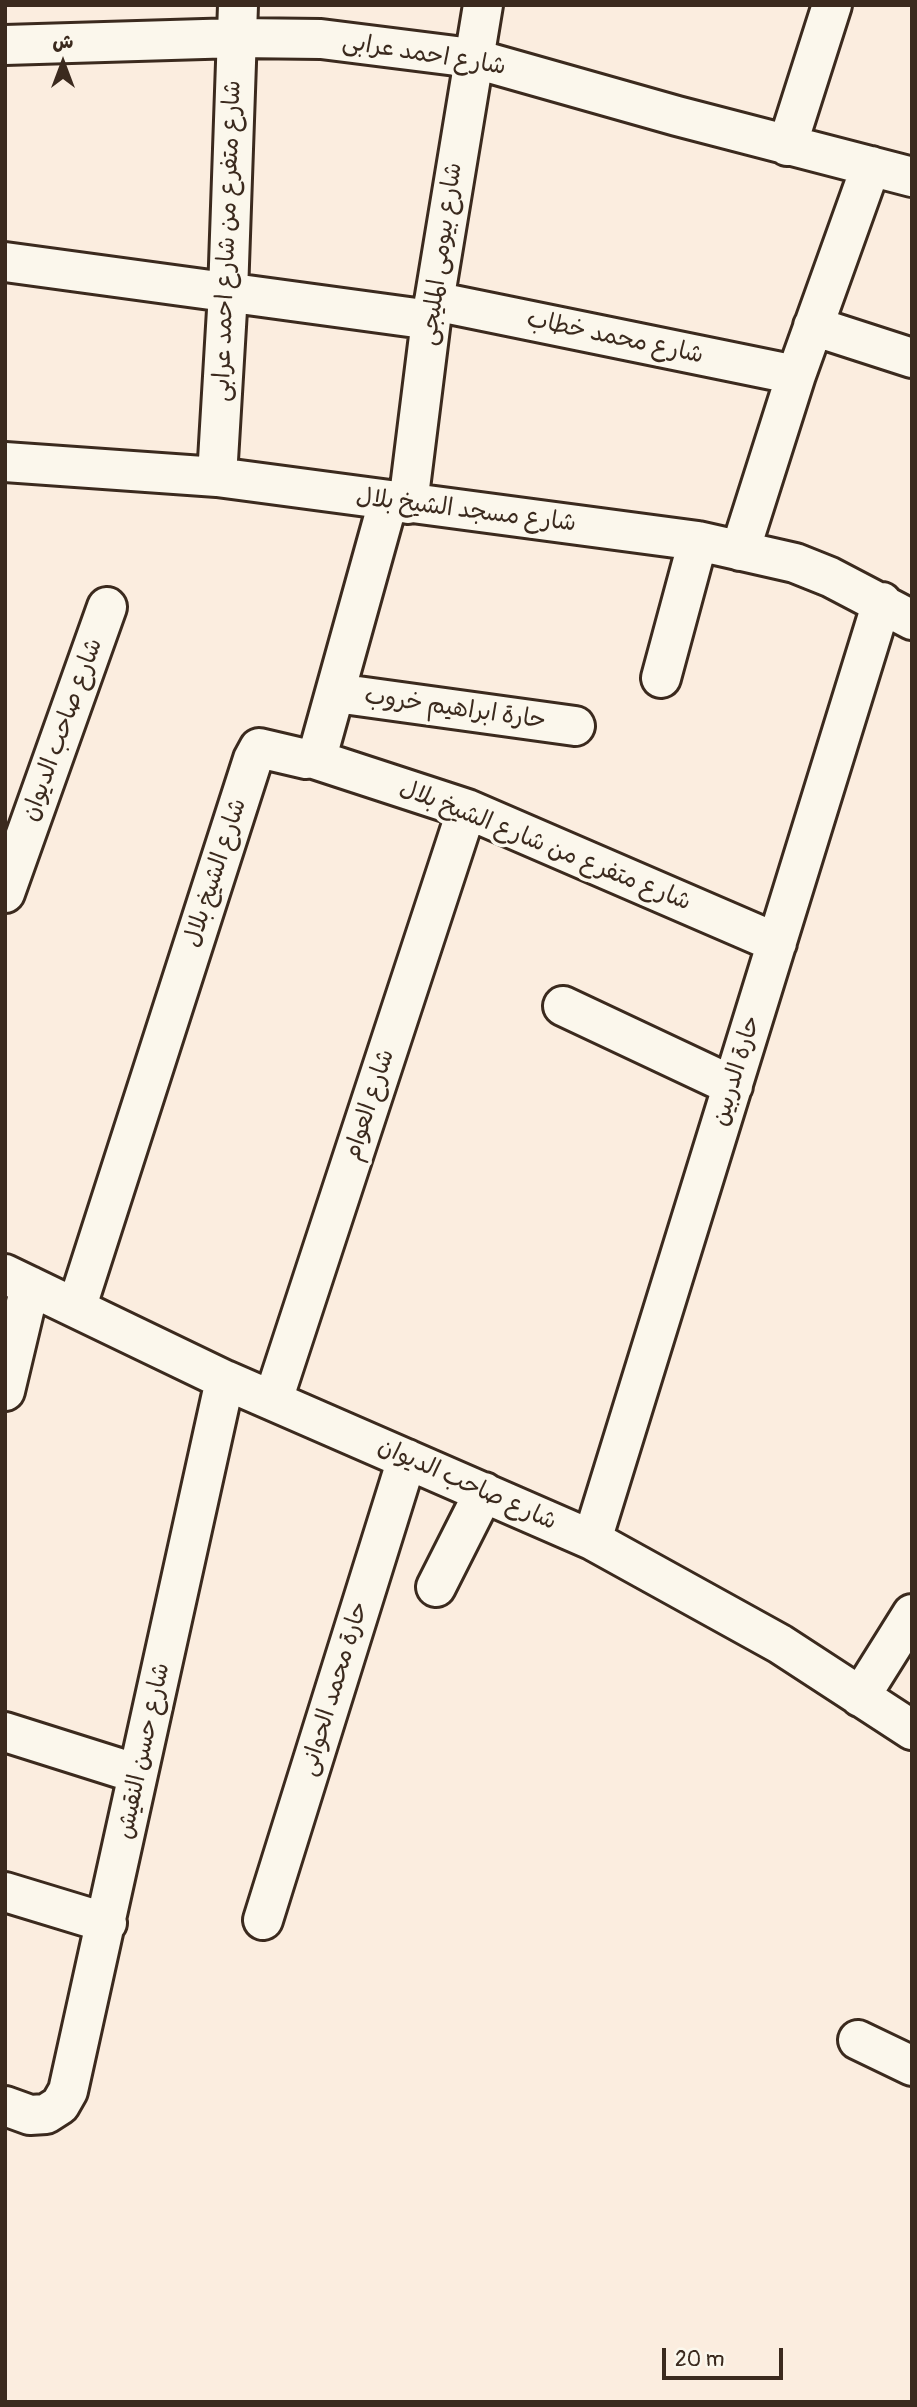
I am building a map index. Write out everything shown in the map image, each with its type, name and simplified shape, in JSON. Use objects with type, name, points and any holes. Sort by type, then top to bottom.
[{"type":"street","name":"شارع بيومى المليجى","points":[[398,503],[483,5]]},
{"type":"street","points":[[788,146],[832,5]]},
{"type":"street","name":"شارع احمد عرابى","points":[[5,45],[237,22],[321,39],[472,58],[788,146],[912,177]]},
{"type":"street","name":"شارع متفرع من شارع احمد عرابى","points":[[217,477],[228,293],[237,22]]},
{"type":"street","points":[[740,551],[796,374],[871,166]]},
{"type":"street","name":"شارع محمد خطاب","points":[[5,262],[228,293],[433,310],[796,374]]},
{"type":"street","points":[[813,326],[912,358]]},
{"type":"street","name":"شارع مسجد الشيخ بلال","points":[[5,462],[217,477],[698,541],[795,564],[897,611]]},
{"type":"street","points":[[311,758],[319,750],[398,503]]},
{"type":"street","points":[[661,678],[698,541]]},
{"type":"street","name":"شارع صاحب الديوان","points":[[5,893],[107,607]]},
{"type":"street","name":"حارة الدربين","points":[[592,1540],[777,943],[897,611]]},
{"type":"street","name":"حارة ابراهيم خروب","points":[[336,692],[575,726]]},
{"type":"street","name":"شارع الشيخ بلال","points":[[77,1306],[256,752],[266,748],[311,758]]},
{"type":"street","name":"شارع متفرع من شارع الشيخ بلال","points":[[311,758],[467,810],[777,943]]},
{"type":"street","name":"شارع العوام","points":[[273,1400],[467,810]]},
{"type":"street","points":[[563,1006],[733,1086]]},
{"type":"street","points":[[5,1391],[18,1280]]},
{"type":"street","name":"شارع صاحب الديوان","points":[[18,1280],[77,1306],[225,1380],[592,1540],[780,1644],[912,1730]]},
{"type":"street","name":"شارع حسن النقيش","points":[[5,2106],[30,2115],[46,2114],[60,2105],[68,2091],[225,1380]]},
{"type":"street","name":"حارة محمد الحوانى","points":[[263,1920],[407,1459]]},
{"type":"street","points":[[436,1587],[484,1492]]},
{"type":"street","points":[[860,1697],[912,1614]]},
{"type":"street","points":[[5,1732],[138,1774]]},
{"type":"street","points":[[5,1892],[107,1923]]},
{"type":"street","points":[[858,2040],[912,2066]]}]
